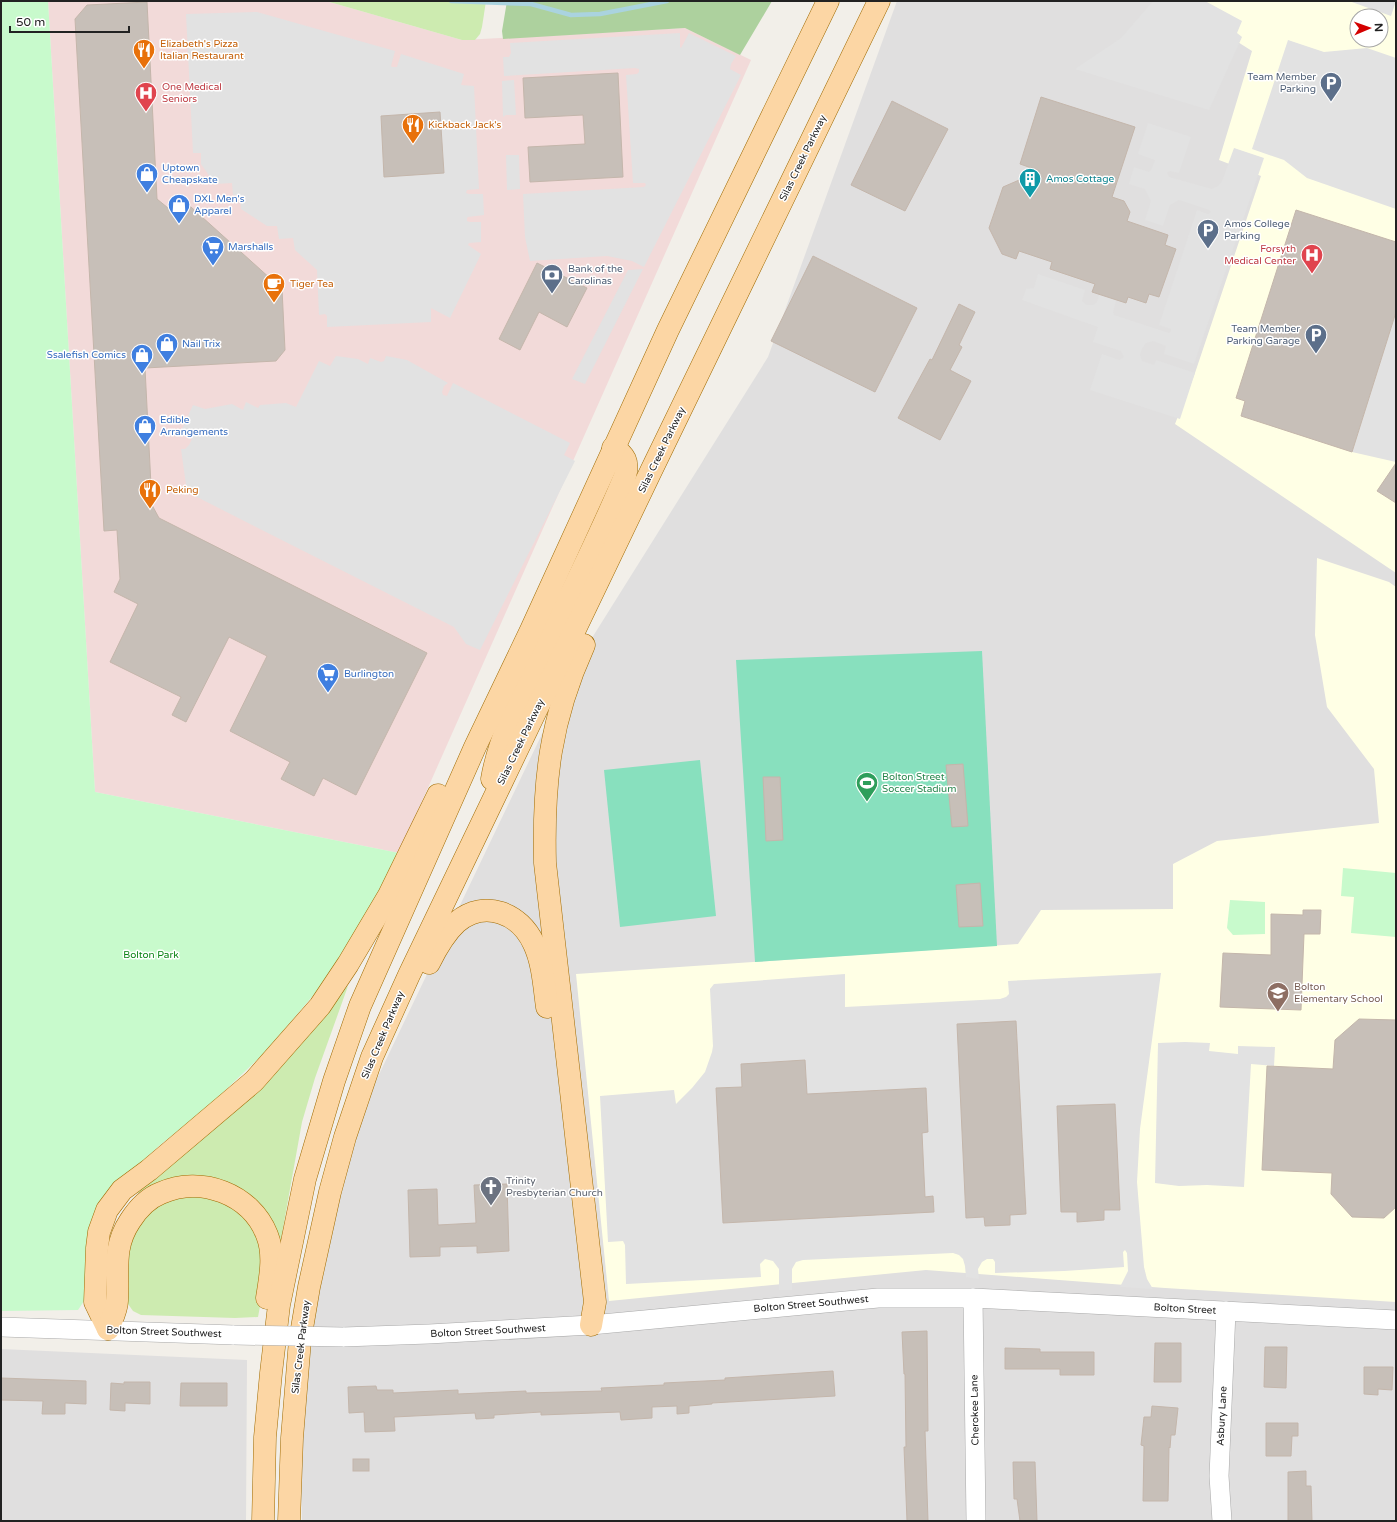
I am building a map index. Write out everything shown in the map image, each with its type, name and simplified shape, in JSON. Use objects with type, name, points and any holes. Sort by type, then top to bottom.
[{"type":"main road","points":[[263,1521],[265,1437],[270,1373],[278,1313],[305,1178],[334,1081],[360,1006],[475,746],[531,630],[613,448],[668,330],[828,1]]},
{"type":"main road","name":"Silas Creek Parkway","points":[[289,1521],[293,1431],[300,1340],[309,1287],[330,1192],[345,1137],[372,1057],[412,968],[879,1]]},
{"type":"main road","points":[[486,814],[494,770],[506,732],[528,683],[598,539],[625,476],[625,459],[621,452],[613,448]]},
{"type":"main road","points":[[591,1325],[595,1302],[545,863],[544,822],[548,767],[556,722],[575,665],[606,596],[629,519]]},
{"type":"main road","points":[[108,1329],[96,1302],[97,1248],[99,1232],[107,1210],[122,1190],[149,1170],[254,1081],[320,1006],[348,964],[389,895],[442,788],[475,746]]},
{"type":"main road","points":[[372,1057],[397,1029],[432,956],[456,923],[475,912],[492,911],[508,915],[515,919],[526,930],[534,944],[542,969],[582,1303],[591,1325]]},
{"type":"main road","points":[[108,1329],[117,1302],[118,1247],[123,1233],[130,1221],[139,1209],[149,1200],[160,1193],[172,1189],[198,1186],[224,1192],[247,1205],[262,1224],[271,1248],[270,1276],[257,1373],[265,1437]]},
{"type":"street","name":"Bolton Street Southwest","points":[[1,1327],[343,1337],[591,1325],[878,1298],[974,1298]]},
{"type":"street","name":"Bolton Street","points":[[974,1298],[1396,1320]]},
{"type":"street","name":"Cherokee Lane","points":[[974,1298],[976,1521]]},
{"type":"street","name":"Asbury Lane","points":[[1222,1521],[1219,1476],[1226,1311]]},
{"type":"shaded area","points":[[48,1],[326,1],[462,40],[685,28],[751,60],[399,853],[95,792]]},
{"type":"shaded area","points":[[897,1],[1396,1],[1396,1521],[302,1521],[298,1365],[340,1156],[575,665],[768,357]]},
{"type":"shaded area","points":[[1153,1],[1205,1],[1242,21],[1237,33],[1242,37],[1209,110],[1075,69],[1121,38]]},
{"type":"shaded area","name":"Forsyth Medical Center","points":[[1173,1],[1396,1],[1396,573],[1175,424],[1195,373],[1261,176],[1219,160],[1252,51]]},
{"type":"shaded area","points":[[1349,1],[1396,1],[1391,16],[1389,15],[1389,8],[1369,8]]},
{"type":"shaded area","points":[[257,12],[395,51],[392,67],[397,67],[401,54],[464,74],[461,85],[474,86],[479,189],[467,190],[466,193],[483,194],[484,215],[467,218],[467,221],[470,222],[481,222],[481,242],[469,243],[468,245],[481,254],[450,318],[431,308],[431,322],[327,327],[327,316],[325,314],[319,315],[317,270],[295,250],[293,238],[279,239],[277,226],[267,226],[241,209],[240,195],[233,195],[232,183],[215,184],[201,164],[201,153],[193,153],[186,14]]},
{"type":"shaded area","points":[[680,33],[681,48],[689,33],[736,56],[730,69],[741,75],[644,267],[632,261],[607,256],[530,261],[525,237],[523,194],[644,187],[646,185],[645,183],[633,183],[626,75],[637,74],[639,69],[635,68],[504,76],[503,57],[509,57],[511,53],[510,43]]},
{"type":"shaded area","name":"Team Member Parking","points":[[1288,40],[1324,52],[1367,48],[1396,58],[1396,209],[1307,178],[1284,160],[1252,149]]},
{"type":"shaded area","points":[[514,80],[516,115],[506,115],[503,117],[502,81]]},
{"type":"shaded area","name":"Amos College Parking","points":[[1148,123],[1191,137],[1179,173],[1169,171],[1167,173],[1169,177],[1212,189],[1218,186],[1222,181],[1234,148],[1264,158],[1194,364],[1164,354],[1166,346],[1153,341],[1146,343],[1140,355],[1142,361],[1154,365],[1156,360],[1195,373],[1180,419],[1090,390],[1102,354],[1119,360],[1124,357],[1121,351],[1093,342],[1098,327],[1022,300],[1026,289],[1034,288],[1038,274],[1085,290],[1082,301],[1087,305],[1093,305],[1097,302],[1099,295],[1116,300],[1113,312],[1114,315],[1169,333],[1171,331],[1171,329],[1159,325],[1197,210],[1208,214],[1211,212],[1179,200],[1170,205],[1163,226],[1145,220],[1151,201],[1145,189],[1129,184],[1134,167],[1149,172],[1155,160],[1138,154]]},
{"type":"shaded area","points":[[506,155],[519,155],[520,189],[507,190]]},
{"type":"shaded area","points":[[643,269],[585,384],[572,379],[628,270]]},
{"type":"shaded area","points":[[1396,312],[1396,462],[1352,452]]},
{"type":"shaded area","points":[[336,356],[358,359],[368,364],[370,358],[381,362],[384,361],[386,356],[407,360],[448,383],[444,386],[442,392],[443,395],[447,396],[453,383],[570,443],[564,455],[575,461],[480,650],[466,644],[454,627],[187,492],[181,449],[185,449],[192,439],[180,433],[193,405],[205,409],[232,404],[243,410],[246,402],[258,408],[260,405],[286,403],[296,407],[319,361],[330,366]]},
{"type":"shaded area","points":[[1317,558],[1389,582],[1396,587],[1396,1302],[1165,1288],[926,1270],[609,1301],[576,974],[1018,944],[1041,910],[1173,909],[1173,864],[1217,841],[1379,823],[1374,769],[1327,707],[1315,635]]},
{"type":"shaded area","points":[[1161,973],[1140,1129],[1137,1182],[1144,1267],[1147,1279],[1153,1289],[1120,1287],[1128,1271],[1127,1253],[1125,1250],[1123,1252],[1124,1267],[1064,1271],[995,1273],[995,1262],[993,1259],[987,1259],[982,1262],[978,1269],[979,1279],[966,1277],[963,1259],[959,1255],[953,1253],[803,1260],[796,1262],[792,1269],[792,1290],[779,1290],[779,1269],[773,1261],[765,1259],[760,1264],[761,1277],[626,1284],[625,1245],[623,1241],[608,1242],[600,1096],[674,1090],[676,1104],[705,1072],[712,1052],[710,989],[714,984],[845,974],[845,1007],[1000,999],[1009,994],[1008,981]]},
{"type":"shaded area","points":[[1158,1043],[1210,1043],[1209,1051],[1238,1054],[1238,1046],[1275,1047],[1274,1066],[1251,1064],[1244,1187],[1207,1185],[1179,1186],[1155,1183]]},
{"type":"shaded area","points":[[1,1349],[247,1360],[246,1521],[1,1521]]},
{"type":"green space","name":"Bolton Park","points":[[1,1],[48,1],[95,792],[399,853],[371,907],[321,986],[288,1025],[263,1054],[211,1104],[160,1145],[111,1190],[86,1298],[78,1310],[1,1311]]},
{"type":"green space","points":[[326,1],[486,1],[480,34],[475,40],[462,40]]},
{"type":"green space","points":[[507,1],[772,1],[740,55],[685,28],[503,39],[502,31]]},
{"type":"green space","name":"Bolton Street Soccer Stadium","points":[[982,651],[997,946],[755,962],[736,660]]},
{"type":"green space","points":[[700,760],[716,916],[620,927],[604,770]]},
{"type":"green space","points":[[1343,868],[1396,873],[1396,937],[1351,933],[1354,897],[1341,896]]},
{"type":"green space","points":[[1230,900],[1265,902],[1265,934],[1233,935],[1227,928]]},
{"type":"green space","points":[[348,986],[315,1078],[302,1122],[278,1256],[246,1195],[143,1198],[135,1189]]},
{"type":"green space","points":[[175,1197],[206,1197],[235,1207],[256,1228],[265,1280],[258,1317],[235,1318],[141,1315],[133,1311],[128,1304],[124,1293],[129,1238],[149,1211]]},
{"type":"building","points":[[147,2],[157,199],[168,208],[191,207],[282,289],[285,350],[276,361],[145,368],[152,505],[159,518],[427,653],[356,795],[323,778],[314,796],[281,779],[290,762],[230,731],[267,656],[229,637],[186,722],[172,715],[181,697],[110,662],[138,604],[114,592],[120,579],[117,530],[104,531],[75,19],[87,5]]},
{"type":"building","points":[[618,73],[623,177],[530,182],[528,147],[585,144],[583,115],[525,118],[523,78]]},
{"type":"building","name":"Amos Cottage","points":[[1041,97],[1135,127],[1112,197],[1124,201],[1130,212],[1127,221],[1168,235],[1165,245],[1176,249],[1159,297],[1149,294],[1146,303],[1128,297],[1126,303],[1092,292],[1095,284],[1050,269],[1052,262],[1019,251],[1016,259],[1002,254],[989,228],[1003,187],[1040,171],[1020,164]]},
{"type":"building","points":[[892,101],[948,129],[905,211],[851,185]]},
{"type":"building","name":"Kickback Jack's","points":[[440,112],[444,173],[384,177],[381,116]]},
{"type":"building","name":"Team Member Parking Garage","points":[[1296,210],[1396,242],[1396,312],[1352,452],[1241,416],[1245,401],[1236,398]]},
{"type":"building","points":[[813,256],[917,308],[875,392],[771,341]]},
{"type":"building","name":"Bank of the Carolinas","points":[[537,263],[587,288],[567,327],[539,312],[520,350],[499,339]]},
{"type":"building","points":[[959,304],[975,312],[959,345],[962,347],[950,370],[971,381],[940,440],[898,418],[930,359],[932,360]]},
{"type":"building","points":[[1396,463],[1396,503],[1377,491]]},
{"type":"building","points":[[963,764],[968,826],[952,827],[946,765]]},
{"type":"building","points":[[763,777],[780,777],[783,840],[766,841]]},
{"type":"building","points":[[980,883],[983,926],[959,927],[956,885]]},
{"type":"building","points":[[1303,910],[1321,910],[1320,934],[1304,934],[1301,1010],[1220,1007],[1223,953],[1271,955],[1271,914],[1303,915]]},
{"type":"building","name":"Bolton Elementary School","points":[[1359,1019],[1396,1020],[1396,1207],[1384,1218],[1352,1217],[1331,1194],[1332,1173],[1262,1170],[1267,1066],[1333,1069],[1335,1040]]},
{"type":"building","points":[[1016,1021],[1026,1214],[1010,1215],[1010,1225],[985,1226],[984,1217],[966,1218],[957,1024]]},
{"type":"building","points":[[805,1060],[807,1094],[926,1088],[928,1132],[922,1133],[925,1197],[933,1196],[934,1212],[723,1223],[716,1088],[742,1087],[741,1064]]},
{"type":"building","points":[[1115,1104],[1120,1210],[1104,1210],[1104,1220],[1077,1222],[1077,1212],[1061,1212],[1057,1106]]},
{"type":"building","name":"Trinity Presbyterian Church","points":[[507,1184],[509,1251],[477,1253],[477,1246],[440,1247],[440,1256],[410,1257],[408,1190],[437,1189],[438,1225],[476,1223],[474,1185]]},
{"type":"building","points":[[927,1331],[928,1431],[925,1431],[928,1521],[907,1521],[904,1447],[906,1447],[905,1374],[902,1332]]},
{"type":"building","points":[[1155,1343],[1181,1343],[1181,1382],[1154,1382]]},
{"type":"building","points":[[1265,1347],[1287,1347],[1286,1388],[1264,1387]]},
{"type":"building","points":[[1005,1348],[1040,1349],[1040,1352],[1094,1352],[1094,1375],[1060,1375],[1060,1369],[1005,1369]]},
{"type":"building","points":[[1364,1367],[1393,1367],[1392,1390],[1378,1389],[1378,1395],[1364,1394]]},
{"type":"building","points":[[833,1371],[835,1396],[712,1403],[689,1406],[689,1413],[677,1414],[677,1406],[652,1407],[652,1418],[621,1420],[620,1412],[541,1415],[541,1412],[494,1415],[494,1418],[476,1419],[475,1413],[394,1417],[395,1431],[365,1432],[364,1412],[349,1413],[348,1387],[376,1386],[377,1390],[393,1390],[393,1393],[458,1390],[458,1394],[526,1391],[526,1393],[602,1391],[601,1388],[664,1385],[664,1383],[725,1380],[725,1378]]},
{"type":"building","points":[[1,1378],[86,1381],[86,1404],[65,1403],[65,1414],[42,1414],[43,1401],[1,1400]]},
{"type":"building","points":[[124,1382],[150,1382],[150,1404],[125,1403],[125,1411],[110,1410],[111,1383],[124,1384]]},
{"type":"building","points":[[181,1383],[227,1383],[227,1406],[180,1406]]},
{"type":"building","points":[[1152,1406],[1178,1408],[1175,1435],[1171,1435],[1170,1448],[1169,1447],[1168,1501],[1143,1501],[1144,1446],[1141,1445],[1144,1417],[1151,1417]]},
{"type":"building","points":[[1266,1423],[1298,1423],[1298,1436],[1292,1436],[1291,1456],[1266,1456]]},
{"type":"building","points":[[353,1459],[369,1459],[369,1471],[353,1471]]},
{"type":"building","points":[[1013,1462],[1035,1462],[1037,1521],[1020,1521],[1017,1499],[1014,1499]]},
{"type":"building","points":[[1306,1471],[1306,1486],[1311,1486],[1312,1521],[1288,1521],[1288,1472]]},
{"type":"waterway","points":[[451,1],[531,4],[571,15],[600,14],[667,1]]},
{"type":"place","name":"Elizabeth's Pizza Italian Restaurant","points":[[144,70]]},
{"type":"place","name":"Team Member Parking","points":[[1331,102]]},
{"type":"place","name":"One Medical Seniors","points":[[146,112]]},
{"type":"place","name":"Kickback Jack's","points":[[413,144]]},
{"type":"place","name":"Uptown Cheapskate","points":[[147,194]]},
{"type":"place","name":"Amos Cottage","points":[[1030,198]]},
{"type":"place","name":"DXL Men's Apparel","points":[[179,224]]},
{"type":"place","name":"Amos College Parking","points":[[1208,250]]},
{"type":"place","name":"Marshalls","points":[[213,266]]},
{"type":"place","name":"Forsyth Medical Center","points":[[1312,274]]},
{"type":"place","name":"Bank of the Carolinas","points":[[552,294]]},
{"type":"place","name":"Tiger Tea","points":[[274,304]]},
{"type":"place","name":"Team Member Parking Garage","points":[[1316,354]]},
{"type":"place","name":"Nail Trix","points":[[167,364]]},
{"type":"place","name":"Ssalefish Comics","points":[[142,374]]},
{"type":"place","name":"Edible Arrangements","points":[[145,446]]},
{"type":"place","name":"Peking","points":[[150,510]]},
{"type":"place","name":"Burlington","points":[[328,694]]},
{"type":"place","name":"Bolton Street Soccer Stadium","points":[[867,802]]},
{"type":"place","name":"Bolton Elementary School","points":[[1278,1012]]},
{"type":"place","name":"Trinity Presbyterian Church","points":[[491,1206]]}]
